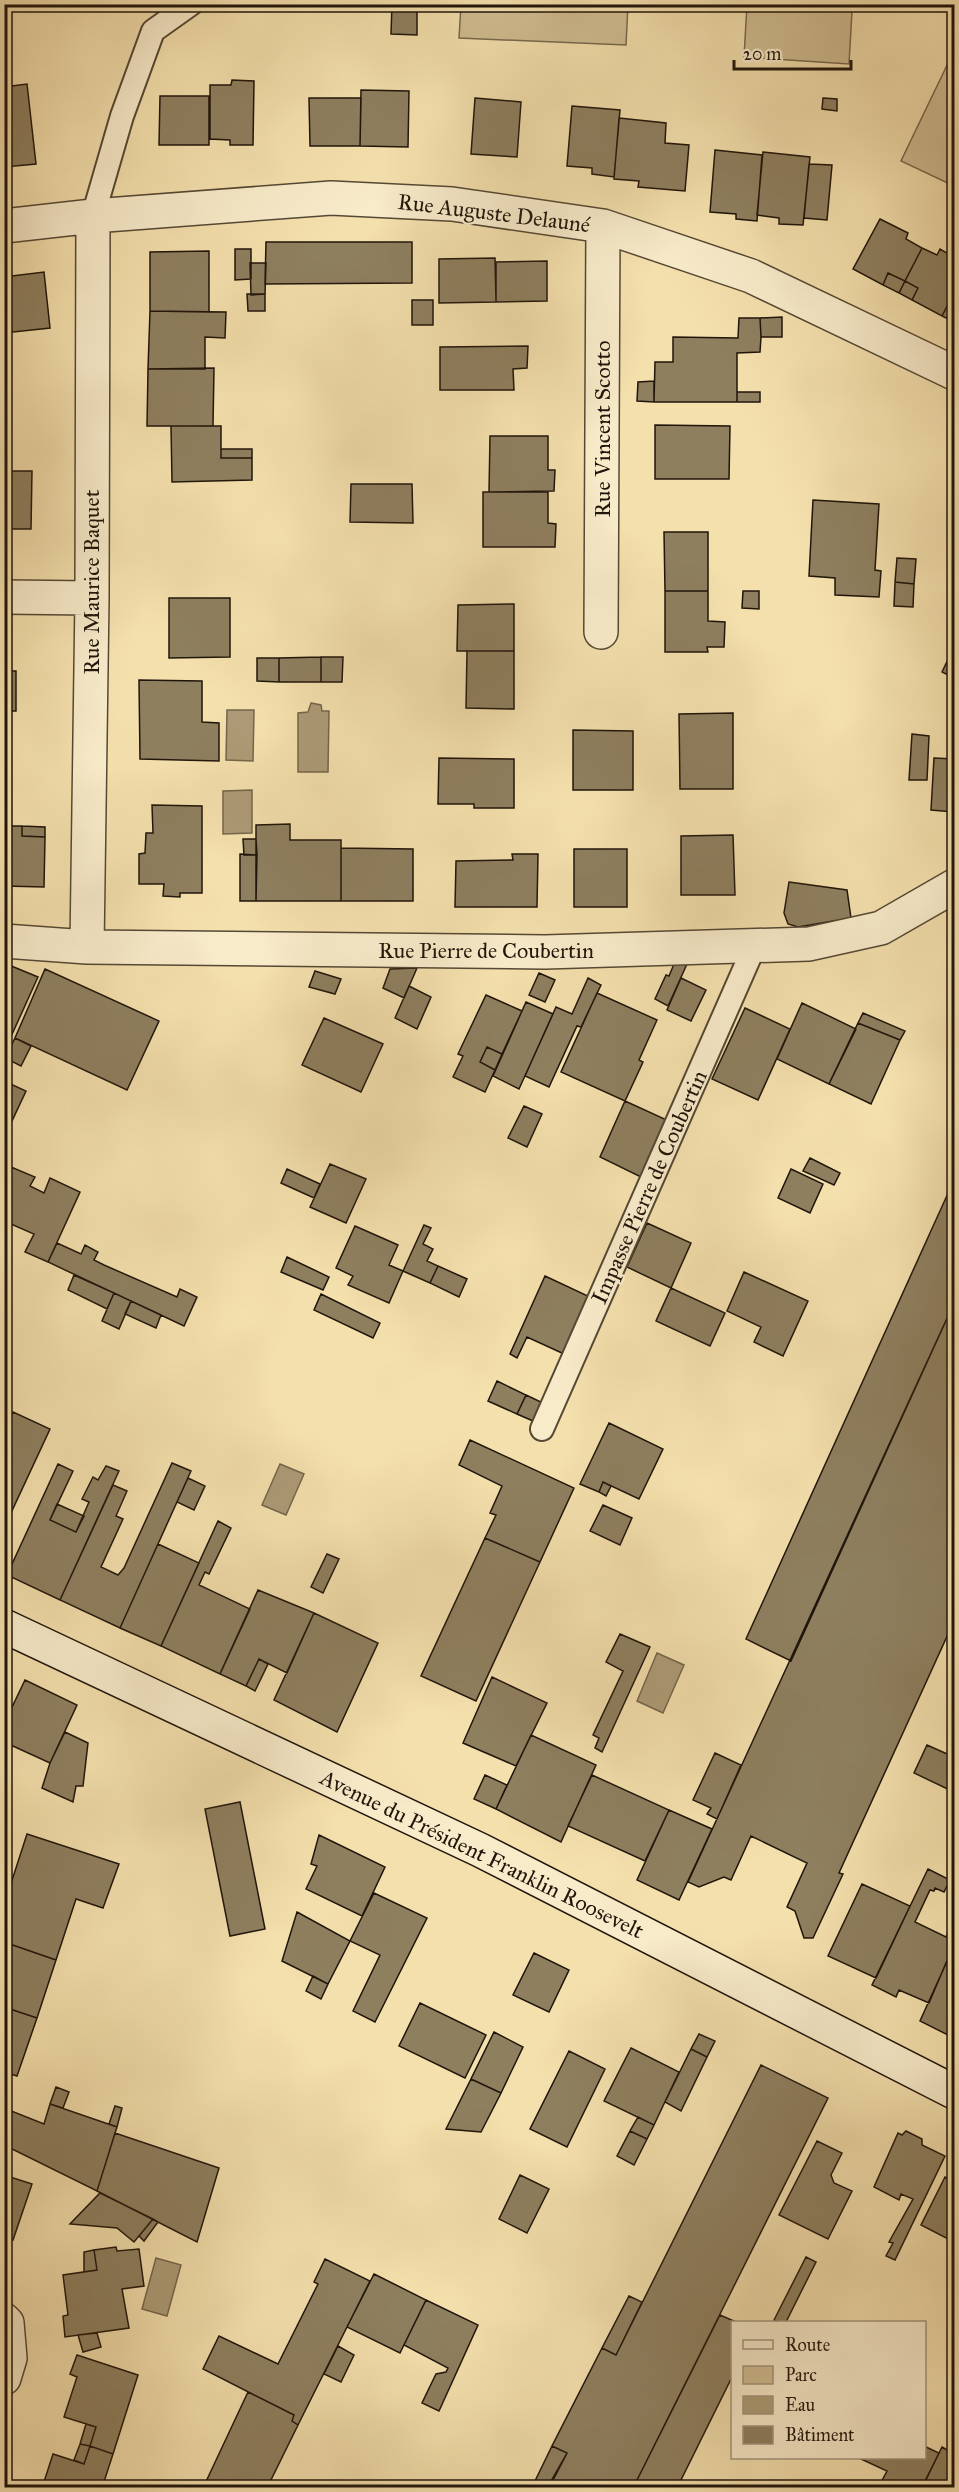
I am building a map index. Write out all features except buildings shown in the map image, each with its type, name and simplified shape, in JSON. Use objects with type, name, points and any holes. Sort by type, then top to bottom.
[{"type":"street","name":"Rue Auguste Delauné","points":[[4,226],[93,216],[331,198],[452,204],[603,226],[751,276],[954,373]]},
{"type":"street","name":"Rue Maurice Baquet","points":[[87,947],[92,598],[93,216]]},
{"type":"street","name":"Rue Vincent Scotto","points":[[601,632],[603,226]]},
{"type":"street","points":[[4,597],[92,598]]},
{"type":"street","name":"Rue Pierre de Coubertin","points":[[4,941],[87,947],[545,952],[809,944],[881,928],[954,886]]},
{"type":"street","name":"Avenue du Président Franklin Roosevelt","points":[[4,1626],[480,1850],[954,2092]]},
{"type":"street","points":[[4,2320],[7,2323],[10,2358],[4,2378]]},
{"type":"lane","points":[[93,216],[123,116],[153,31],[191,4]]},
{"type":"lane","name":"Impasse Pierre de Coubertin","points":[[542,1429],[755,945]]},
{"type":"green space","points":[[461,5],[628,5],[626,45],[459,38]]},
{"type":"green space","points":[[747,5],[852,11],[849,64],[744,57]]},
{"type":"green space","points":[[951,57],[954,58],[954,186],[901,161]]},
{"type":"water","points":[[311,703],[321,705],[322,711],[329,711],[328,772],[298,772],[298,713],[308,712]]},
{"type":"water","points":[[227,710],[254,710],[253,761],[226,760]]},
{"type":"water","points":[[252,790],[252,833],[223,834],[223,791]]},
{"type":"water","points":[[280,1464],[304,1474],[286,1515],[262,1505]]},
{"type":"water","points":[[657,1653],[684,1665],[663,1713],[637,1701]]},
{"type":"water","points":[[156,2258],[181,2265],[167,2316],[142,2309]]}]
